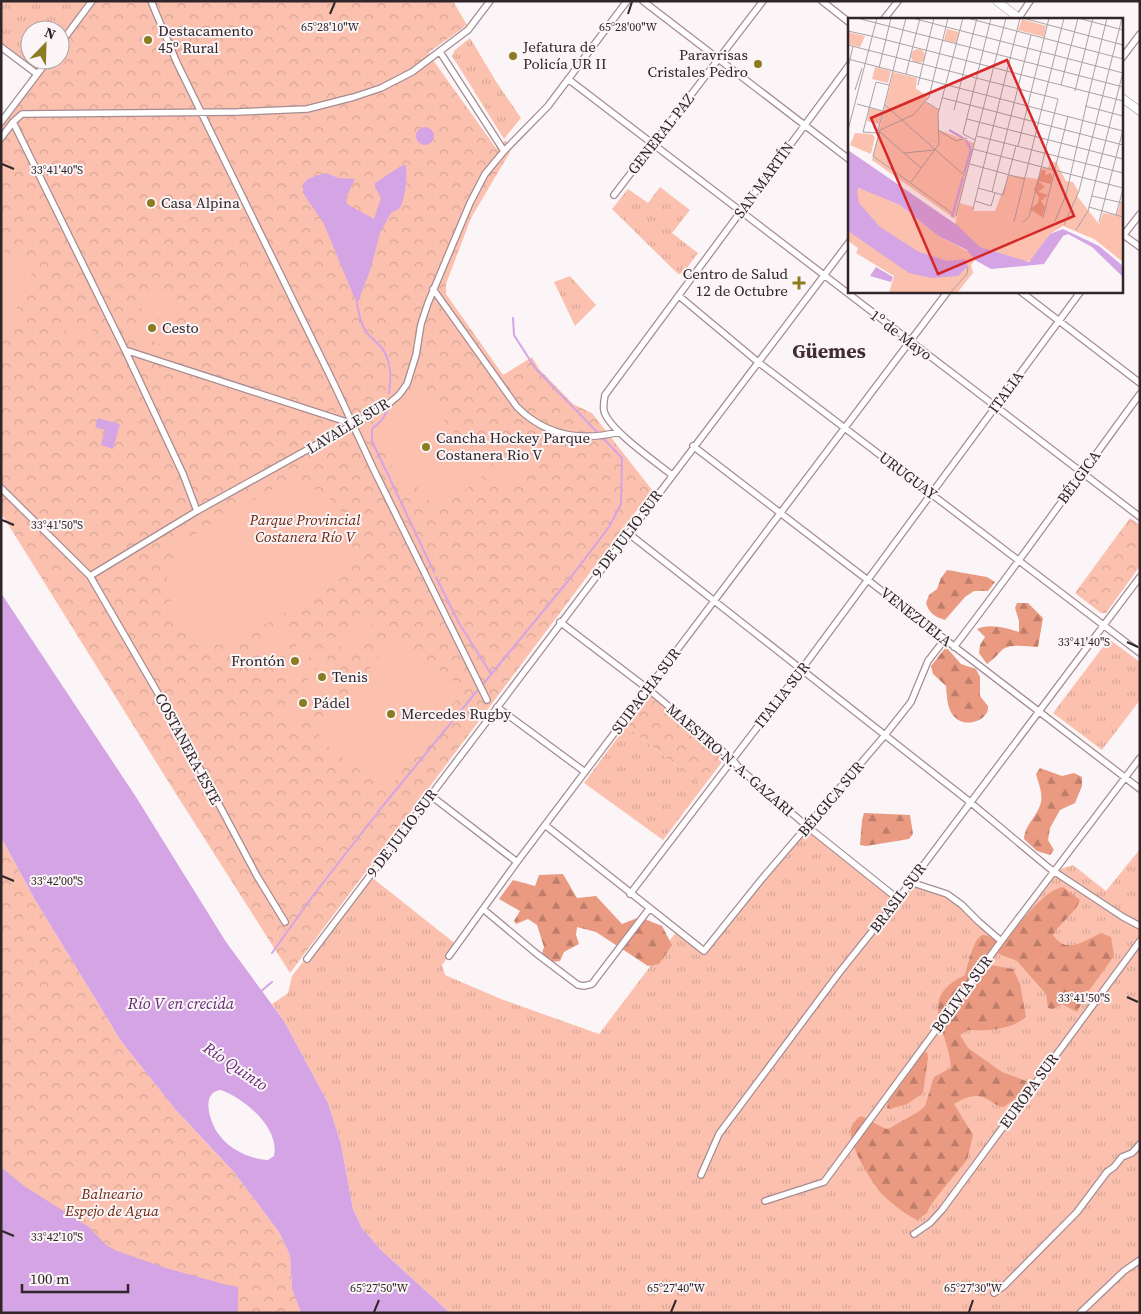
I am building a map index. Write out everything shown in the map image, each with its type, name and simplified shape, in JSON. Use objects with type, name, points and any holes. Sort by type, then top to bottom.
[{"type":"main road","points":[[998,1],[1019,18]]},
{"type":"main road","points":[[1124,99],[1140,111]]},
{"type":"street","points":[[70,31],[92,1]]},
{"type":"street","points":[[151,1],[177,63],[487,700]]},
{"type":"street","points":[[1,138],[13,122],[22,114],[237,112],[307,109],[354,97],[380,88],[412,72],[473,26],[490,1]]},
{"type":"street","name":"LAVALLE SUR","points":[[90,576],[197,511],[386,406],[399,395],[408,384],[423,316],[433,289],[485,174],[504,151],[548,106],[627,1]]},
{"type":"street","points":[[643,1],[848,158]]},
{"type":"street","name":"GENERAL PAZ","points":[[614,195],[763,1]]},
{"type":"street","points":[[822,1],[848,21]]},
{"type":"street","points":[[885,18],[898,1]]},
{"type":"street","points":[[1019,18],[1030,1]]},
{"type":"street","points":[[1124,55],[1140,34]]},
{"type":"street","points":[[1,47],[37,74]]},
{"type":"street","points":[[440,52],[504,151]]},
{"type":"street","name":"SAN MARTÍN","points":[[619,432],[608,420],[604,411],[605,395],[848,67]]},
{"type":"street","points":[[1,122],[40,70]]},
{"type":"street","name":"1º de Mayo","points":[[568,79],[1140,517]]},
{"type":"street","points":[[13,122],[183,474],[197,511]]},
{"type":"street","points":[[1124,234],[1140,214]]},
{"type":"street","points":[[1124,236],[1140,247]]},
{"type":"street","name":"9 DE JULIO SUR","points":[[307,959],[693,446],[848,244]]},
{"type":"street","points":[[433,289],[517,407],[530,420],[556,433],[597,437],[619,432],[672,475]]},
{"type":"street","name":"SUIPACHA SUR","points":[[449,956],[517,862],[947,292]]},
{"type":"street","points":[[1021,292],[1140,383]]},
{"type":"street","name":"ITALIA","points":[[931,494],[1080,292]]},
{"type":"street","name":"URUGUAY","points":[[679,296],[758,362],[1140,653]]},
{"type":"street","points":[[124,350],[353,424]]},
{"type":"street","name":"BÉLGICA","points":[[1019,561],[1140,394]]},
{"type":"street","name":"VENEZUELA","points":[[693,446],[1140,789]]},
{"type":"street","name":"COSTANERA ESTE","points":[[1,488],[90,576],[181,733],[257,876],[285,922]]},
{"type":"street","name":"ITALIA SUR","points":[[630,894],[931,494]]},
{"type":"street","points":[[628,533],[970,802],[1054,871],[1123,917],[1140,926]]},
{"type":"street","points":[[954,647],[1019,561]]},
{"type":"street","name":"BRASIL SUR","points":[[701,1175],[719,1134],[839,972],[898,899],[1140,577]]},
{"type":"street","name":"MAESTRO N. A. GAZARI","points":[[560,622],[648,689],[732,759],[740,769],[808,827],[898,899]]},
{"type":"street","name":"BÉLGICA SUR","points":[[649,909],[704,951],[761,880],[885,735],[910,702],[928,661],[945,639]]},
{"type":"street","points":[[497,707],[585,772]]},
{"type":"street","name":"BOLIVIA SUR","points":[[765,1201],[824,1182],[1140,758]]},
{"type":"street","points":[[430,795],[517,862]]},
{"type":"street","points":[[483,909],[536,954],[578,985],[584,986],[592,984],[649,909],[545,825]]},
{"type":"street","points":[[910,882],[947,894],[1002,941]]},
{"type":"street","name":"EUROPA SUR","points":[[914,1234],[930,1223],[942,1210],[1140,941]]},
{"type":"street","points":[[994,1293],[1004,1286],[1077,1212],[1107,1172],[1122,1157],[1132,1153],[1140,1144]]},
{"type":"street","points":[[1080,1313],[1124,1271],[1140,1260]]},
{"type":"green space","points":[[1,1],[87,1],[70,25],[70,20],[20,20],[20,56],[1,42]]},
{"type":"green space","name":"Parque Provincial Costanera Río V","points":[[97,1],[453,1],[467,25],[428,53],[496,148],[506,140],[510,152],[471,218],[446,284],[446,294],[503,375],[532,357],[539,369],[573,404],[592,413],[652,490],[290,973],[1,513],[1,127],[44,70],[70,70],[70,36]]},
{"type":"green space","points":[[470,38],[521,118],[504,139],[452,56],[455,50]]},
{"type":"green space","points":[[660,187],[690,210],[672,233],[698,253],[683,273],[678,274],[612,209],[628,189],[648,203]]},
{"type":"green space","points":[[1,250],[35,265],[1,347]]},
{"type":"green space","points":[[570,276],[596,305],[575,326],[554,282]]},
{"type":"green space","points":[[151,287],[183,302],[173,323],[141,309]]},
{"type":"green space","name":"Cesto","points":[[141,311],[171,325],[162,345],[132,331]]},
{"type":"green space","points":[[70,321],[93,330],[89,340],[66,331]]},
{"type":"green space","name":"Cancha Hockey Parque Costanera Rio V","points":[[422,393],[487,472],[438,512],[413,482],[402,491],[386,471],[396,462],[373,433]]},
{"type":"green space","points":[[526,450],[536,470],[499,488],[489,467]]},
{"type":"green space","points":[[290,479],[294,485],[317,490],[324,494],[333,501],[340,511],[346,521],[352,545],[349,567],[343,577],[230,646],[207,642],[196,636],[178,616],[168,591],[167,578],[169,566],[175,554],[172,548]]},
{"type":"green space","points":[[1130,518],[1140,525],[1140,566],[1106,613],[1101,613],[1075,593]]},
{"type":"green space","points":[[947,570],[987,577],[995,582],[988,591],[974,591],[965,597],[945,620],[933,614],[926,603],[929,595],[937,589],[941,578]]},
{"type":"green space","points":[[1017,603],[1028,603],[1043,618],[1038,647],[1014,646],[1006,648],[987,664],[979,653],[980,645],[985,637],[977,629],[992,626],[1019,632],[1019,621],[1015,608]]},
{"type":"green space","name":"Tenis","points":[[358,613],[373,624],[352,654],[336,643]]},
{"type":"green space","points":[[280,625],[294,635],[276,663],[261,652]]},
{"type":"green space","name":"Mercedes Rugby","points":[[394,637],[464,689],[387,791],[317,738]]},
{"type":"green space","points":[[1109,639],[1140,662],[1140,700],[1102,750],[1053,713]]},
{"type":"green space","name":"Frontón","points":[[297,644],[311,655],[295,677],[281,666]]},
{"type":"green space","points":[[946,647],[961,664],[976,669],[980,677],[980,696],[988,706],[988,709],[984,717],[977,721],[968,723],[960,721],[954,716],[948,704],[946,686],[933,674],[931,666]]},
{"type":"green space","name":"Tenis","points":[[325,657],[341,668],[319,698],[303,686]]},
{"type":"green space","name":"Pádel","points":[[299,693],[314,704],[307,713],[292,702]]},
{"type":"green space","points":[[649,695],[725,758],[703,787],[626,726]]},
{"type":"green space","name":"Pádel","points":[[290,707],[304,717],[298,726],[283,716]]},
{"type":"green space","points":[[626,726],[703,787],[663,840],[584,783]]},
{"type":"green space","points":[[1040,768],[1062,776],[1074,773],[1082,777],[1082,786],[1075,803],[1060,810],[1050,828],[1048,840],[1054,850],[1050,855],[1037,851],[1024,839],[1041,802],[1041,791],[1036,774]]},
{"type":"green space","points":[[864,813],[910,815],[913,834],[909,839],[866,846],[860,845]]},
{"type":"green space","points":[[808,827],[898,899],[910,882],[947,894],[1001,941],[1054,871],[1073,865],[1106,891],[1140,849],[1140,1313],[450,1313],[382,1251],[362,1228],[353,1209],[341,1144],[328,1103],[284,1021],[272,1004],[288,993],[292,976],[370,876],[457,945],[442,965],[445,975],[501,999],[599,1034],[677,931],[703,951]]},
{"type":"green space","name":"Balneario Espejo de Agua","points":[[1,837],[34,898],[121,1041],[175,1109],[233,1171],[279,1232],[290,1255],[292,1289],[301,1313],[1,1313]]},
{"type":"green space","points":[[563,874],[577,898],[596,896],[622,924],[637,918],[662,926],[672,945],[659,964],[648,966],[596,932],[577,927],[576,935],[579,944],[564,952],[560,961],[552,962],[542,953],[544,947],[537,925],[528,919],[516,924],[514,921],[520,911],[499,899],[513,880],[535,886],[539,875]]},
{"type":"green space","points":[[1063,887],[1080,900],[1075,909],[1053,935],[1058,941],[1069,945],[1082,942],[1101,933],[1111,937],[1114,956],[1086,995],[1077,1012],[1062,1004],[1053,1009],[1048,1008],[1046,994],[1017,961],[997,953],[983,957],[981,961],[1013,969],[1020,984],[1026,1017],[1006,1027],[990,1030],[968,1030],[960,1035],[968,1048],[1002,1072],[1026,1081],[1021,1094],[1004,1107],[977,1096],[954,1104],[973,1135],[967,1160],[930,1206],[927,1213],[917,1220],[903,1212],[890,1201],[872,1181],[856,1153],[851,1128],[861,1116],[886,1129],[890,1128],[925,1106],[934,1077],[951,1068],[939,1016],[938,1005],[941,994],[950,984],[965,975],[969,959],[979,937],[987,935],[998,943],[1043,898],[1056,889]]},
{"type":"green space","points":[[927,1052],[928,1058],[923,1093],[907,1104],[890,1109],[887,1108],[888,1102],[923,1053]]},
{"type":"water","points":[[425,127],[431,130],[434,136],[431,142],[425,145],[419,142],[416,136],[419,130]]},
{"type":"water","points":[[406,165],[404,198],[400,208],[391,213],[380,233],[370,271],[357,304],[324,224],[303,193],[303,184],[308,179],[326,173],[338,178],[355,179],[346,198],[347,204],[374,219],[381,198],[375,183],[401,166]]},
{"type":"water","points":[[98,418],[120,424],[113,449],[101,445],[105,430],[95,427]]},
{"type":"water","name":"Río V en crecida","points":[[1,593],[136,797],[226,942],[284,1021],[328,1103],[341,1144],[353,1209],[362,1228],[382,1251],[450,1313],[301,1313],[292,1289],[290,1255],[279,1232],[233,1171],[175,1109],[121,1041],[34,898],[1,837]],"holes":[[[221,1090],[250,1107],[259,1116],[272,1135],[274,1156],[268,1160],[254,1158],[239,1152],[217,1132],[208,1108],[209,1101],[215,1092]]]},
{"type":"water","points":[[1,1167],[24,1186],[89,1227],[106,1245],[117,1251],[166,1268],[238,1287],[238,1313],[1,1313]]},
{"type":"waterway","points":[[357,304],[365,330],[385,352],[389,363],[389,393]]},
{"type":"waterway","points":[[513,318],[514,335],[535,368],[599,434]]},
{"type":"waterway","points":[[387,411],[382,420],[372,429],[372,441],[434,572]]},
{"type":"waterway","points":[[484,683],[568,581],[609,527],[621,504],[622,458],[602,437]]},
{"type":"waterway","points":[[436,577],[459,623],[491,674]]},
{"type":"waterway","points":[[272,953],[315,893],[382,807],[477,691]]},
{"type":"waterway","points":[[260,992],[272,982]]},
{"type":"place","name":"Destacamento 45º Rural","points":[[148,40]]},
{"type":"place","name":"Jefatura de Policía UR II","points":[[513,56]]},
{"type":"place","name":"Paravrisas Cristales Pedro","points":[[758,64]]},
{"type":"place","name":"Casa Alpina","points":[[151,203]]},
{"type":"place","name":"Centro de Salud 12 de Octubre","points":[[799,283]]},
{"type":"place","name":"Cesto","points":[[152,328]]},
{"type":"place","name":"Cancha Hockey Parque Costanera Rio V","points":[[426,447]]},
{"type":"place","name":"Frontón","points":[[295,661]]},
{"type":"place","name":"Tenis","points":[[322,677]]},
{"type":"place","name":"Pádel","points":[[303,703]]},
{"type":"place","name":"Mercedes Rugby","points":[[391,714]]},
{"type":"district","name":"Güemes","points":[[829,351]]},
{"type":"water label","name":"Río Quinto","points":[[236,1066]]}]
